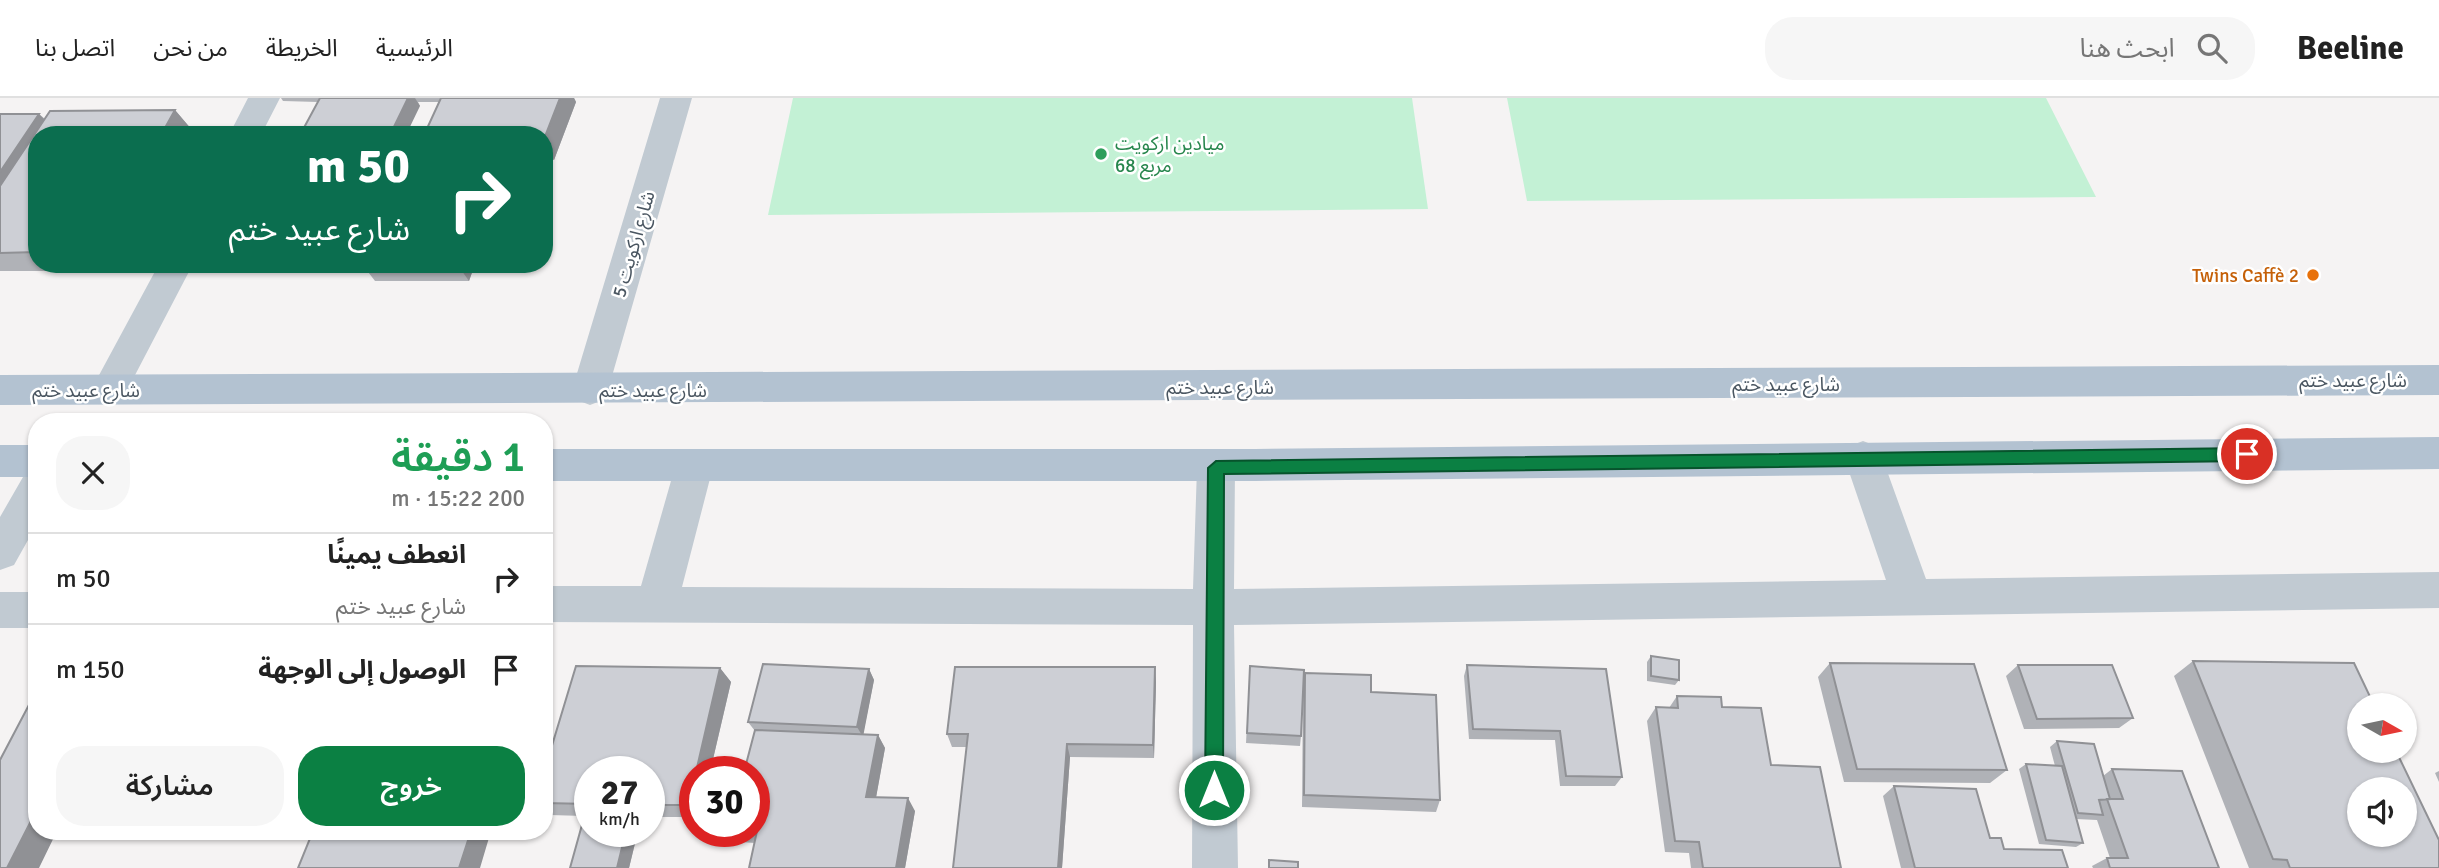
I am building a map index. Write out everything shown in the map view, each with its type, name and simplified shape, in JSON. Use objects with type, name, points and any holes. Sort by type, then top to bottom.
[{"type":"main road","name":"شارع عبيد ختم","points":[[0,390],[590,390],[2439,380]]},
{"type":"main road","points":[[553,465],[1216,468],[1863,457],[2439,453]]},
{"type":"main road","points":[[0,461],[28,461]]},
{"type":"street","points":[[250,126],[264,98]]},
{"type":"street","name":"شارع اركويت 5","points":[[590,390],[676,98]]},
{"type":"street","points":[[109,390],[171,273]]},
{"type":"street","points":[[1863,457],[1912,596]]},
{"type":"street","points":[[657,603],[694,467]]},
{"type":"street","points":[[1215,868],[1213,607],[1216,468]]},
{"type":"street","points":[[0,553],[28,504]]},
{"type":"street","points":[[553,604],[1213,607],[2439,590]]},
{"type":"street","points":[[0,610],[28,610]]},
{"type":"green space","name":"ميادين اركويت مربع 68","points":[[793,98],[1412,98],[1428,209],[768,215]]},
{"type":"green space","points":[[1507,98],[2046,98],[2096,197],[1527,201]]},
{"type":"building","points":[[320,98],[408,98],[394,126],[305,126]]},
{"type":"building","points":[[441,98],[560,98],[549,126],[428,126]]},
{"type":"building","points":[[175,110],[166,126],[40,126],[50,111]]},
{"type":"building","points":[[0,114],[39,114],[31,126],[28,126],[28,130],[0,172]]},
{"type":"building","points":[[28,144],[28,252],[0,253],[0,186]]},
{"type":"building","points":[[1651,656],[1679,660],[1679,680],[1651,676]]},
{"type":"building","points":[[2193,661],[2354,663],[2368,693],[2347,693],[2347,763],[2402,763],[2409,777],[2347,777],[2347,847],[2417,847],[2417,794],[2439,840],[2439,868],[2290,868],[2287,860],[2273,859]]},
{"type":"building","points":[[1830,663],[1974,664],[2007,770],[1857,769]]},
{"type":"building","points":[[763,664],[869,669],[857,727],[748,722]]},
{"type":"building","points":[[1467,665],[1606,669],[1622,777],[1566,776],[1560,731],[1473,729]]},
{"type":"building","points":[[2018,665],[2112,665],[2133,718],[2037,719]]},
{"type":"building","points":[[576,666],[720,668],[700,756],[679,756],[679,805],[665,805],[665,756],[574,756],[574,804],[553,803],[553,742]]},
{"type":"building","points":[[1250,666],[1304,670],[1301,736],[1247,733]]},
{"type":"building","points":[[955,667],[1155,667],[1153,745],[1067,744],[1058,868],[953,868],[968,734],[947,734]]},
{"type":"building","points":[[1305,673],[1371,675],[1371,692],[1436,695],[1440,800],[1304,795]]},
{"type":"building","points":[[1677,696],[1721,697],[1722,707],[1761,708],[1771,765],[1820,767],[1841,868],[1703,868],[1699,842],[1675,841],[1656,707],[1678,708]]},
{"type":"building","points":[[28,707],[28,827],[7,868],[0,868],[0,760]]},
{"type":"building","points":[[755,730],[878,735],[866,797],[908,798],[896,868],[749,868],[754,847],[770,847],[770,756],[748,756]]},
{"type":"building","points":[[2057,741],[2094,744],[2110,799],[2099,800],[2103,815],[2078,813]]},
{"type":"building","points":[[2026,764],[2062,766],[2083,843],[2046,840]]},
{"type":"building","points":[[2112,769],[2182,771],[2219,868],[2110,868],[2107,858],[2128,858],[2107,799],[2123,799]]},
{"type":"building","points":[[1894,786],[1976,789],[1990,838],[2001,838],[2004,849],[2062,850],[2068,868],[1915,868]]},
{"type":"building","points":[[309,840],[468,840],[459,868],[298,868]]},
{"type":"building","points":[[576,847],[622,847],[617,868],[570,868]]},
{"type":"building","points":[[1269,860],[1298,862],[1298,868],[1269,868]]},
{"type":"place","name":"ميادين اركويت مربع 68","points":[[1101,154]]},
{"type":"place","name":"Twins Caffè 2","points":[[2313,275]]},
{"type":"route","points":[[1214,790],[1213,607],[1216,468],[1863,457],[2247,454]]}]
